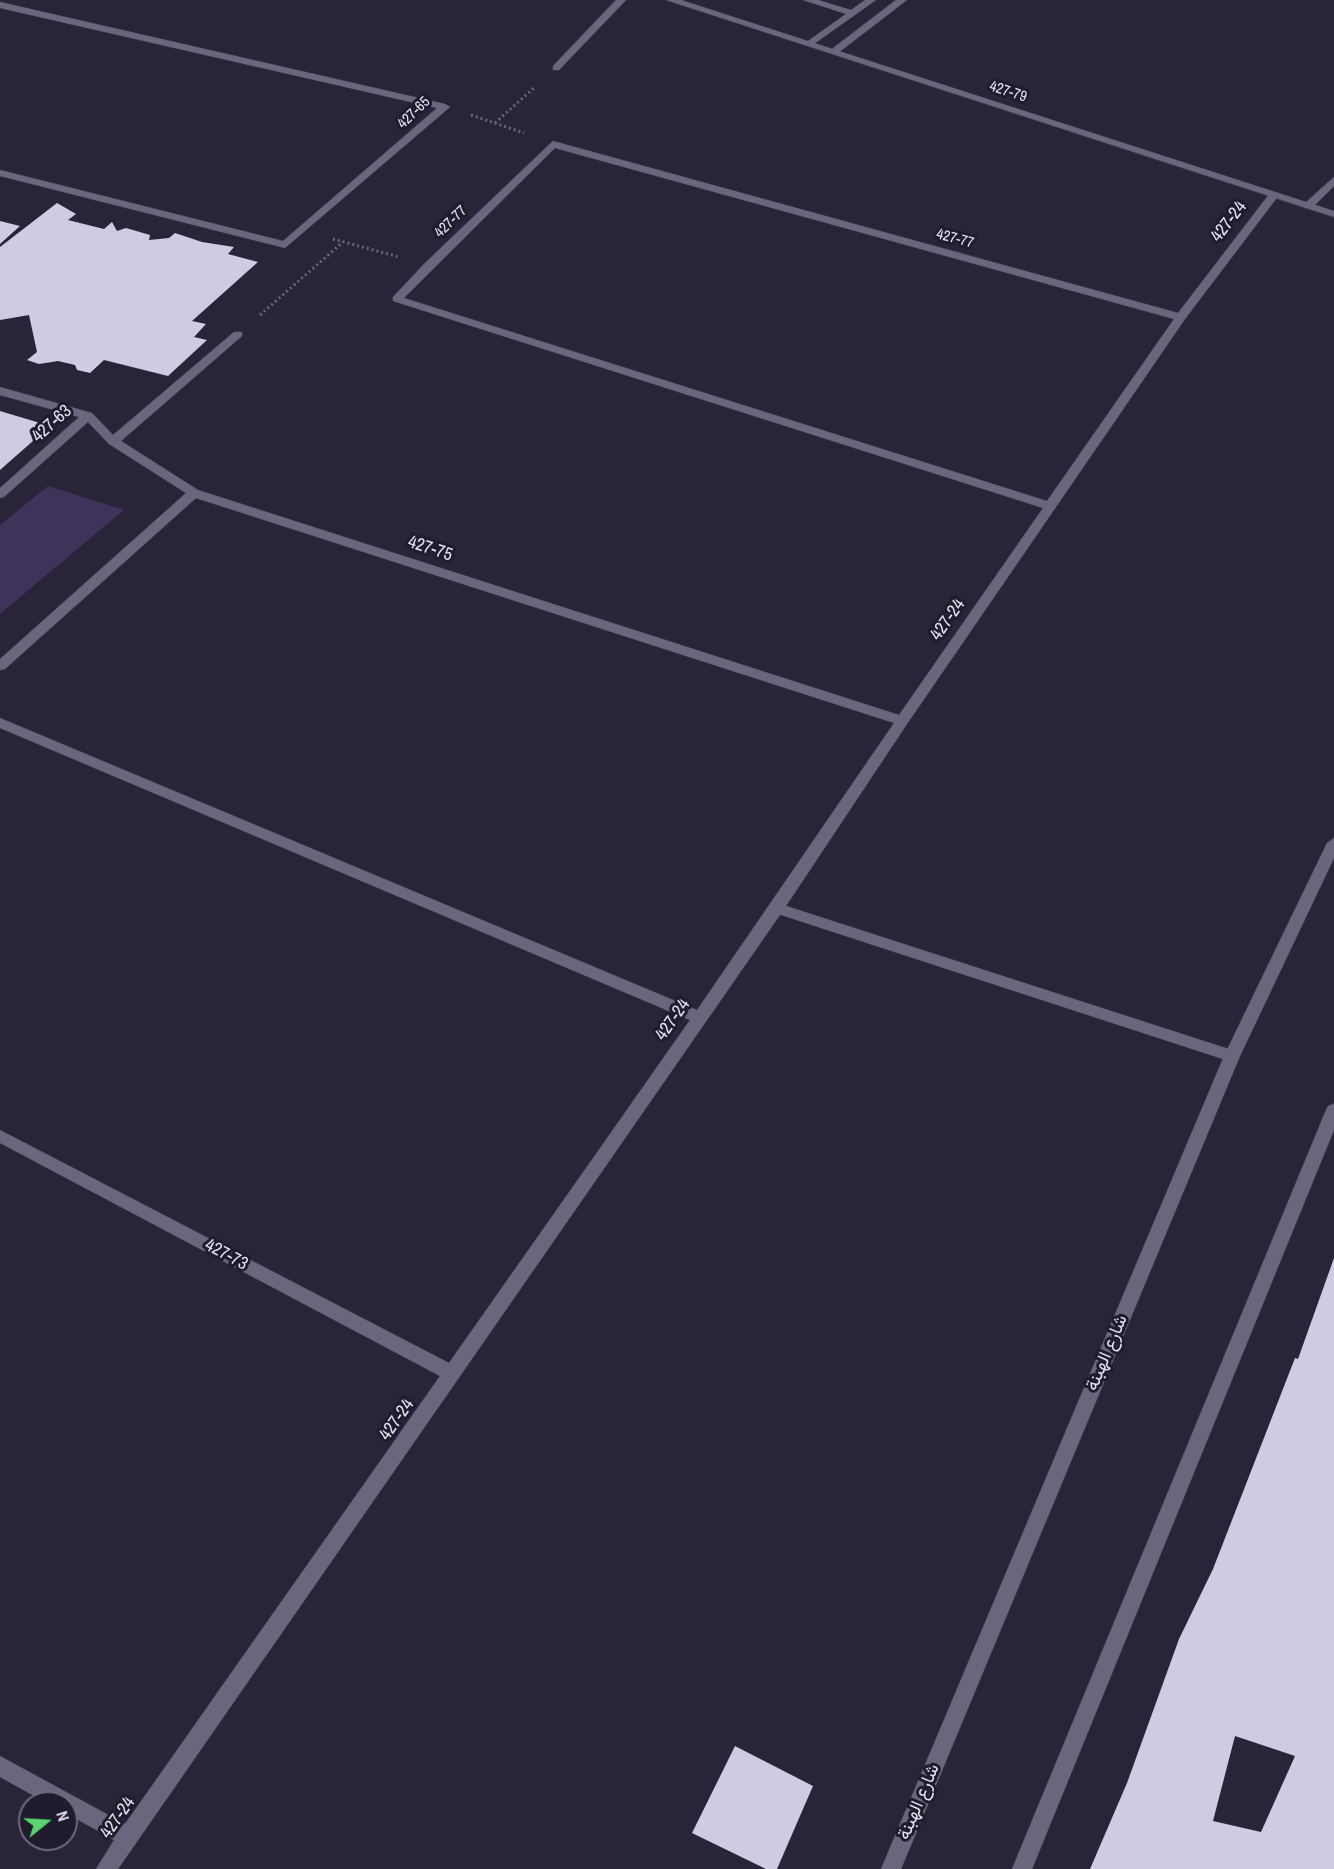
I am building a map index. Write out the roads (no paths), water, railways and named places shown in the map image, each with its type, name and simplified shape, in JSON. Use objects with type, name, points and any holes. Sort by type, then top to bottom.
[{"type":"street","points":[[556,68],[621,0]]},
{"type":"street","name":"427-79","points":[[671,0],[811,43],[1334,214]]},
{"type":"street","points":[[808,0],[853,13]]},
{"type":"street","points":[[811,43],[871,0]]},
{"type":"street","points":[[835,51],[902,0]]},
{"type":"street","name":"427-65","points":[[0,5],[445,107],[304,231],[285,244],[0,173]]},
{"type":"street","name":"427-77","points":[[1050,506],[397,299],[553,144],[1180,317]]},
{"type":"street","points":[[1308,206],[1334,180]]},
{"type":"street","name":"427-24","points":[[106,1869],[453,1374],[698,1017],[777,908],[902,721],[1180,317],[1274,195]]},
{"type":"street","points":[[113,441],[238,334]]},
{"type":"street","name":"427-63","points":[[0,391],[88,416]]},
{"type":"street","name":"427-75","points":[[88,416],[113,441],[194,493],[902,721]]},
{"type":"street","name":"427-63","points":[[0,494],[88,416]]},
{"type":"street","points":[[0,666],[194,493]]},
{"type":"street","points":[[0,723],[698,1017]]},
{"type":"street","name":"شارع الهبنة","points":[[891,1869],[1232,1056],[1334,843]]},
{"type":"street","points":[[777,908],[1232,1056]]},
{"type":"street","points":[[1022,1869],[1334,1110]]},
{"type":"street","name":"427-73","points":[[0,1136],[453,1374]]},
{"type":"street","points":[[0,1766],[128,1837]]}]
